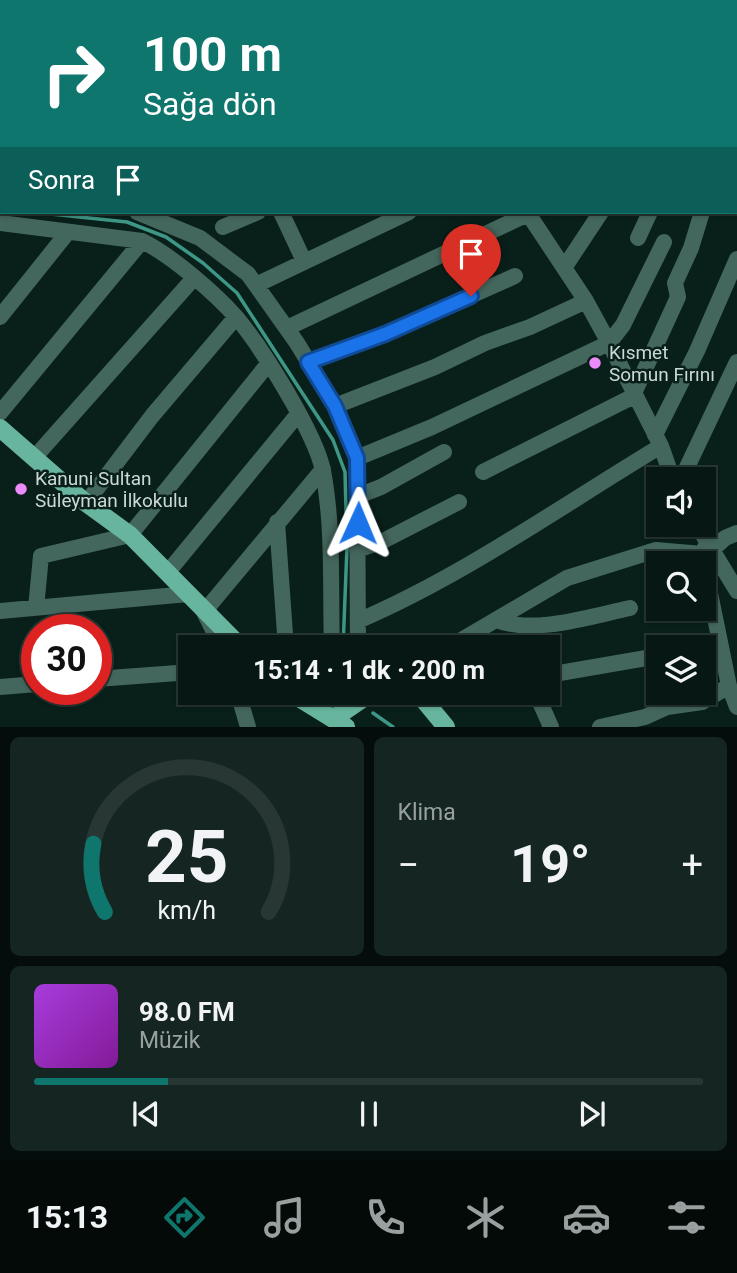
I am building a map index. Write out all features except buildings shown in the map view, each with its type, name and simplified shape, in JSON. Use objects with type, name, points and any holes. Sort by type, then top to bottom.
[{"type":"main road","points":[[0,428],[86,503],[131,536],[228,635]]},
{"type":"main road","points":[[313,705],[340,720],[357,705]]},
{"type":"main road","points":[[428,705],[446,727]]},
{"type":"street","points":[[143,214],[200,238],[248,274],[287,328],[335,406],[357,458],[358,635]]},
{"type":"street","points":[[223,227],[253,214]]},
{"type":"street","points":[[282,214],[304,261]]},
{"type":"street","points":[[256,285],[405,214]]},
{"type":"street","points":[[287,328],[527,214]]},
{"type":"street","points":[[530,214],[586,301],[609,343],[658,441],[668,467]]},
{"type":"street","points":[[564,268],[600,214]]},
{"type":"street","points":[[638,238],[649,214]]},
{"type":"street","points":[[482,472],[635,394],[678,297],[675,283],[691,248],[701,214]]},
{"type":"street","points":[[3,227],[142,241],[162,251],[236,317],[299,414],[323,468],[330,527],[332,635]]},
{"type":"street","points":[[0,317],[68,232]]},
{"type":"street","points":[[0,413],[142,241]]},
{"type":"street","points":[[357,458],[432,427],[609,343],[623,325],[664,242]]},
{"type":"street","points":[[358,621],[399,603],[475,559],[658,441],[737,259]]},
{"type":"street","points":[[308,362],[385,334],[515,276]]},
{"type":"street","points":[[34,458],[194,278]]},
{"type":"street","points":[[335,406],[435,367],[586,301]]},
{"type":"street","points":[[86,503],[152,416],[236,317]]},
{"type":"street","points":[[687,467],[737,362]]},
{"type":"street","points":[[36,608],[41,556],[131,536],[268,365]]},
{"type":"street","points":[[168,572],[299,414]]},
{"type":"street","points":[[358,496],[381,487],[444,452]]},
{"type":"street","points":[[216,635],[204,612],[323,468]]},
{"type":"street","points":[[358,550],[381,542],[459,502]]},
{"type":"street","points":[[276,522],[285,635]]},
{"type":"street","points":[[720,543],[737,591]]},
{"type":"street","points":[[471,635],[567,578],[617,560],[656,550],[720,543]]},
{"type":"street","points":[[720,543],[721,647],[731,666],[729,686],[737,707]]},
{"type":"street","points":[[0,611],[188,594]]},
{"type":"street","points":[[497,620],[507,624],[549,624],[630,608]]},
{"type":"street","points":[[716,648],[721,647]]},
{"type":"street","points":[[560,673],[646,658]]},
{"type":"street","points":[[112,679],[178,673]]},
{"type":"street","points":[[0,687],[21,685]]},
{"type":"street","points":[[600,727],[645,717],[667,707],[702,702],[729,686]]},
{"type":"street","points":[[242,705],[248,727]]},
{"type":"street","points":[[541,705],[551,727]]},
{"type":"waterway","points":[[51,214],[127,222],[166,237],[203,263],[237,293],[333,440],[345,472],[347,547],[344,635]]},
{"type":"waterway","points":[[373,713],[393,727]]},
{"type":"place","name":"Kısmet Somun Fırını","points":[[595,363]]},
{"type":"place","name":"Kanuni Sultan Süleyman İlkokulu","points":[[21,489]]},
{"type":"route","points":[[358,523],[357,458],[335,406],[308,362],[385,334],[471,296]]}]
